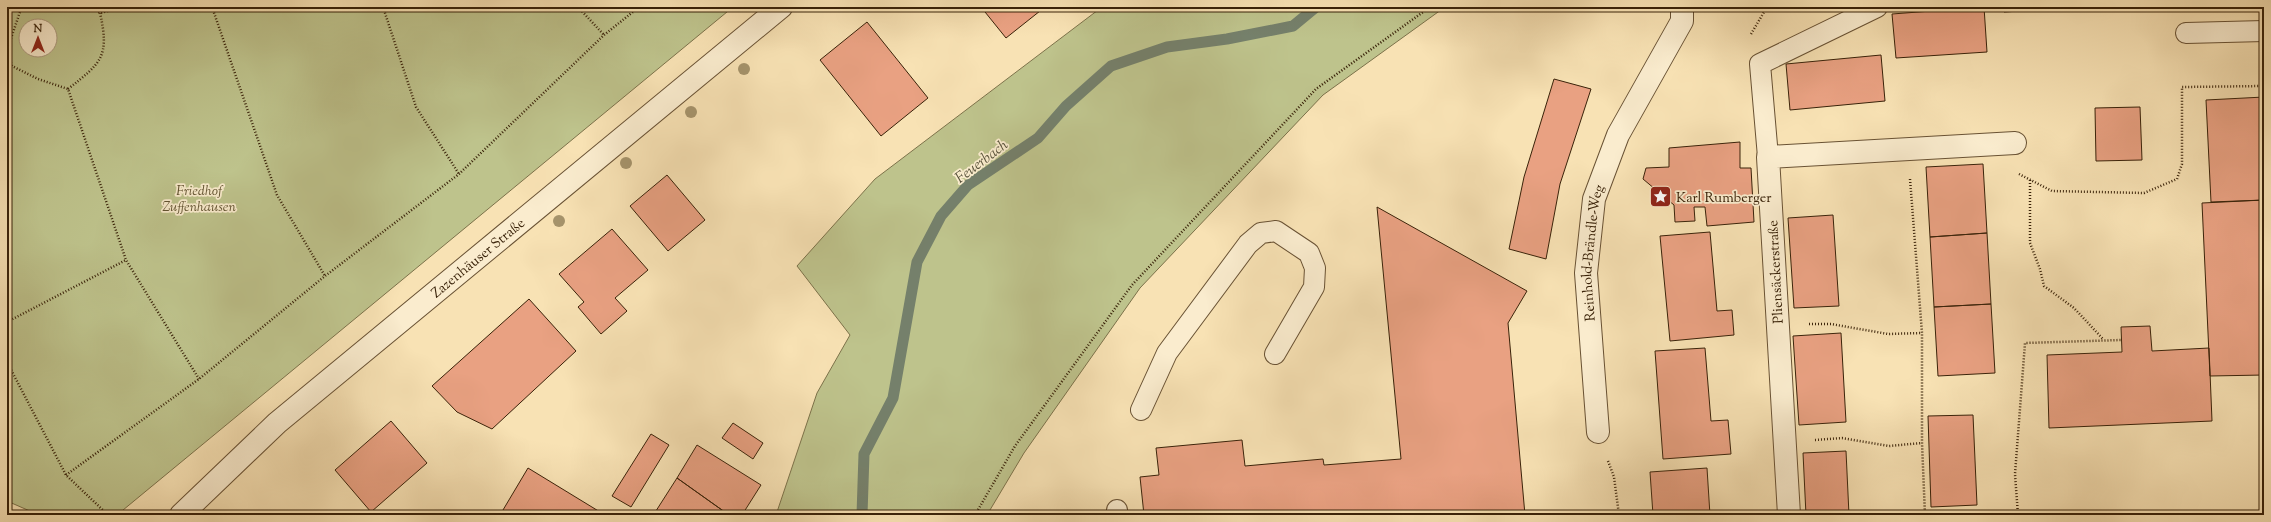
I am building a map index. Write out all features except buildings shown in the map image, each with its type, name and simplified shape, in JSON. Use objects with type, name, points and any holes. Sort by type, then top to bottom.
[{"type":"street","name":"Zazenhäuser Straße","points":[[181,515],[277,423],[781,7]]},
{"type":"street","name":"Reinhold-Brändle-Weg","points":[[1598,432],[1586,273],[1594,199],[1618,135],[1682,21],[1682,7]]},
{"type":"street","points":[[1768,157],[2015,143]]},
{"type":"street","name":"Pliensäckerstraße","points":[[1768,157],[1789,515]]},
{"type":"lane","points":[[1768,157],[1760,64],[1877,7]]},
{"type":"lane","points":[[2186,33],[2264,32]]},
{"type":"lane","points":[[1141,410],[1167,353],[1248,244],[1261,233],[1276,231],[1309,253],[1315,268],[1314,287],[1275,354]]},
{"type":"path","points":[[25,7],[20,12],[7,50],[12,66],[38,79],[68,90]]},
{"type":"path","points":[[68,90],[91,71],[104,52],[106,36],[100,13],[91,7]]},
{"type":"path","points":[[100,13],[125,7]]},
{"type":"path","points":[[212,7],[277,195],[325,276]]},
{"type":"path","points":[[382,7],[416,107],[459,174]]},
{"type":"path","points":[[578,7],[604,35]]},
{"type":"path","points":[[66,475],[198,379],[325,276],[459,174],[604,35],[640,7]]},
{"type":"path","points":[[975,515],[1015,446],[1132,285],[1316,89],[1430,7]]},
{"type":"path","points":[[1988,144],[2010,169],[2052,191],[2144,193],[2177,179],[2182,164],[2182,87],[2264,86]]},
{"type":"path","points":[[68,90],[126,260],[198,379]]},
{"type":"path","points":[[1908,149],[1922,333],[1922,443],[1925,515]]},
{"type":"path","points":[[2030,180],[2030,243],[2040,269],[2044,286],[2074,308],[2103,340]]},
{"type":"path","points":[[7,322],[126,260]]},
{"type":"path","points":[[1778,325],[1831,324],[1888,334],[1922,333]]},
{"type":"path","points":[[2018,515],[2015,474],[2025,343],[2121,340]]},
{"type":"path","points":[[7,362],[66,475],[108,515]]},
{"type":"path","points":[[1598,432],[1614,477],[1619,515]]},
{"type":"path","points":[[1785,442],[1842,438],[1889,446],[1922,443]]},
{"type":"green space","name":"Friedhof Zuffenhausen","points":[[7,7],[733,7],[117,515],[39,515],[7,501]]},
{"type":"green space","points":[[1102,7],[1445,7],[1323,95],[1140,288],[1024,453],[987,515],[776,515],[817,393],[850,335],[797,266],[875,179]]},
{"type":"waterway","name":"Feuerbach","points":[[862,515],[864,454],[893,398],[917,262],[941,216],[968,185],[1038,138],[1066,106],[1111,66],[1167,47],[1227,39],[1293,26],[1316,7]]},
{"type":"place","name":"Karl Rumberger","points":[[1660,197]]}]
